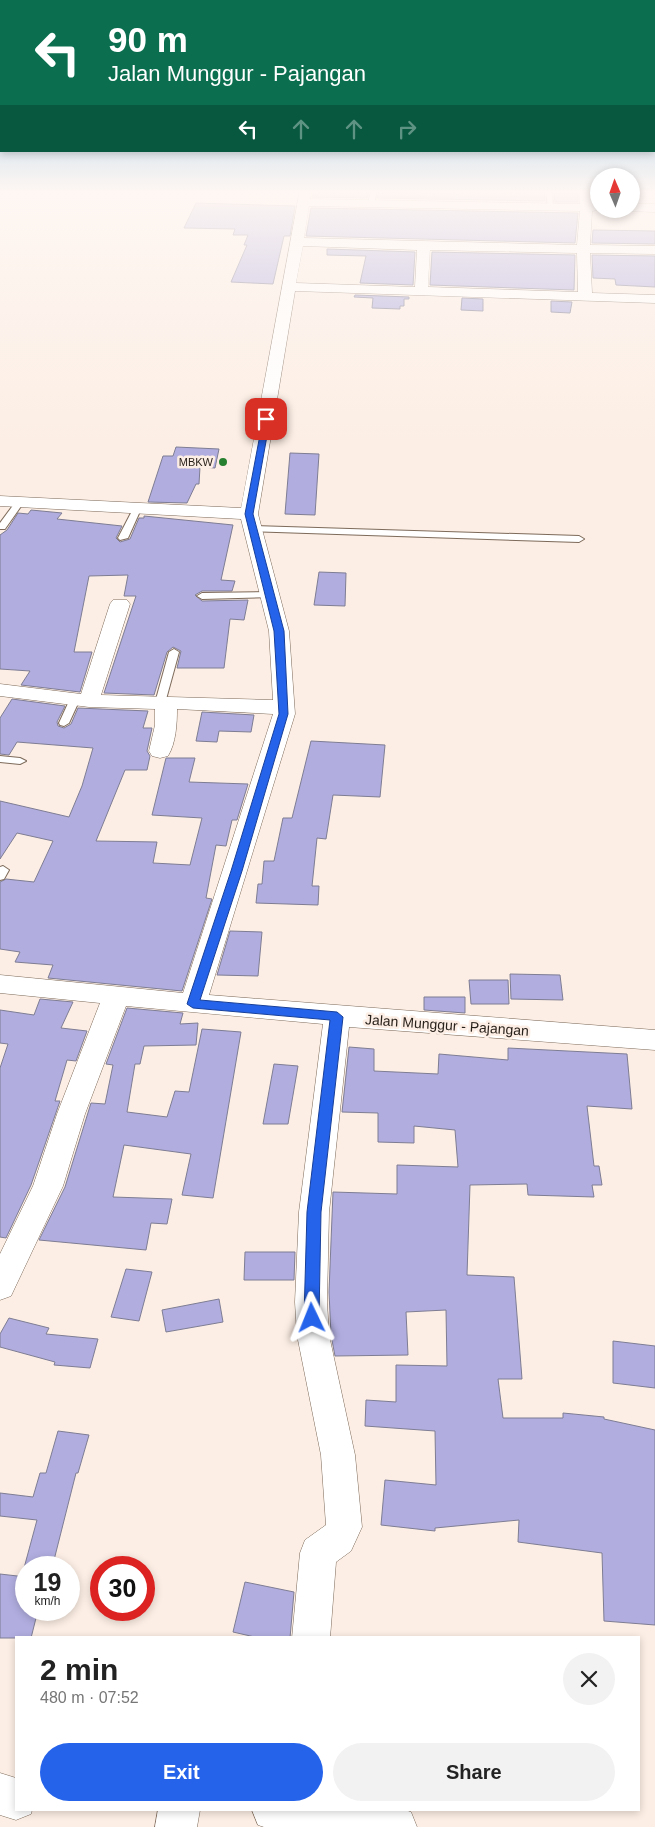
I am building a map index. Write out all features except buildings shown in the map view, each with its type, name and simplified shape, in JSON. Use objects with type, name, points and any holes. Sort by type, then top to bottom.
[{"type":"street","points":[[193,1004],[284,714],[279,631],[251,522],[292,275]]},
{"type":"street","points":[[421,291],[422,275]]},
{"type":"street","points":[[584,275],[585,296]]},
{"type":"street","points":[[290,286],[655,299]]},
{"type":"street","points":[[0,501],[137,509],[251,522]]},
{"type":"street","points":[[82,700],[120,604]]},
{"type":"street","points":[[0,690],[82,700],[283,707]]},
{"type":"street","points":[[160,750],[166,725],[163,703]]},
{"type":"street","name":"Jalan Munggur - Pajangan","points":[[0,984],[337,1017],[655,1040]]},
{"type":"street","points":[[0,1287],[48,1186],[71,1114],[116,996]]},
{"type":"street","points":[[311,1636],[318,1553],[338,1539],[344,1527],[338,1455],[313,1335],[310,1302],[314,1212],[337,1017]]},
{"type":"street","points":[[0,1794],[15,1798]]},
{"type":"street","points":[[176,1827],[179,1811]]},
{"type":"street","points":[[285,1811],[396,1827]]},
{"type":"lane","points":[[2,527],[20,502]]},
{"type":"lane","points":[[123,538],[137,509]]},
{"type":"lane","points":[[251,522],[579,539]]},
{"type":"lane","points":[[202,596],[271,595]]},
{"type":"lane","points":[[163,703],[174,652]]},
{"type":"lane","points":[[64,723],[82,700]]},
{"type":"lane","points":[[0,759],[20,761]]},
{"type":"place","name":"MBKW","points":[[223,462]]},
{"type":"route","points":[[266,419],[249,518],[266,573],[279,631],[284,714],[193,1004],[337,1017],[314,1212],[310,1302],[312,1318]]}]
